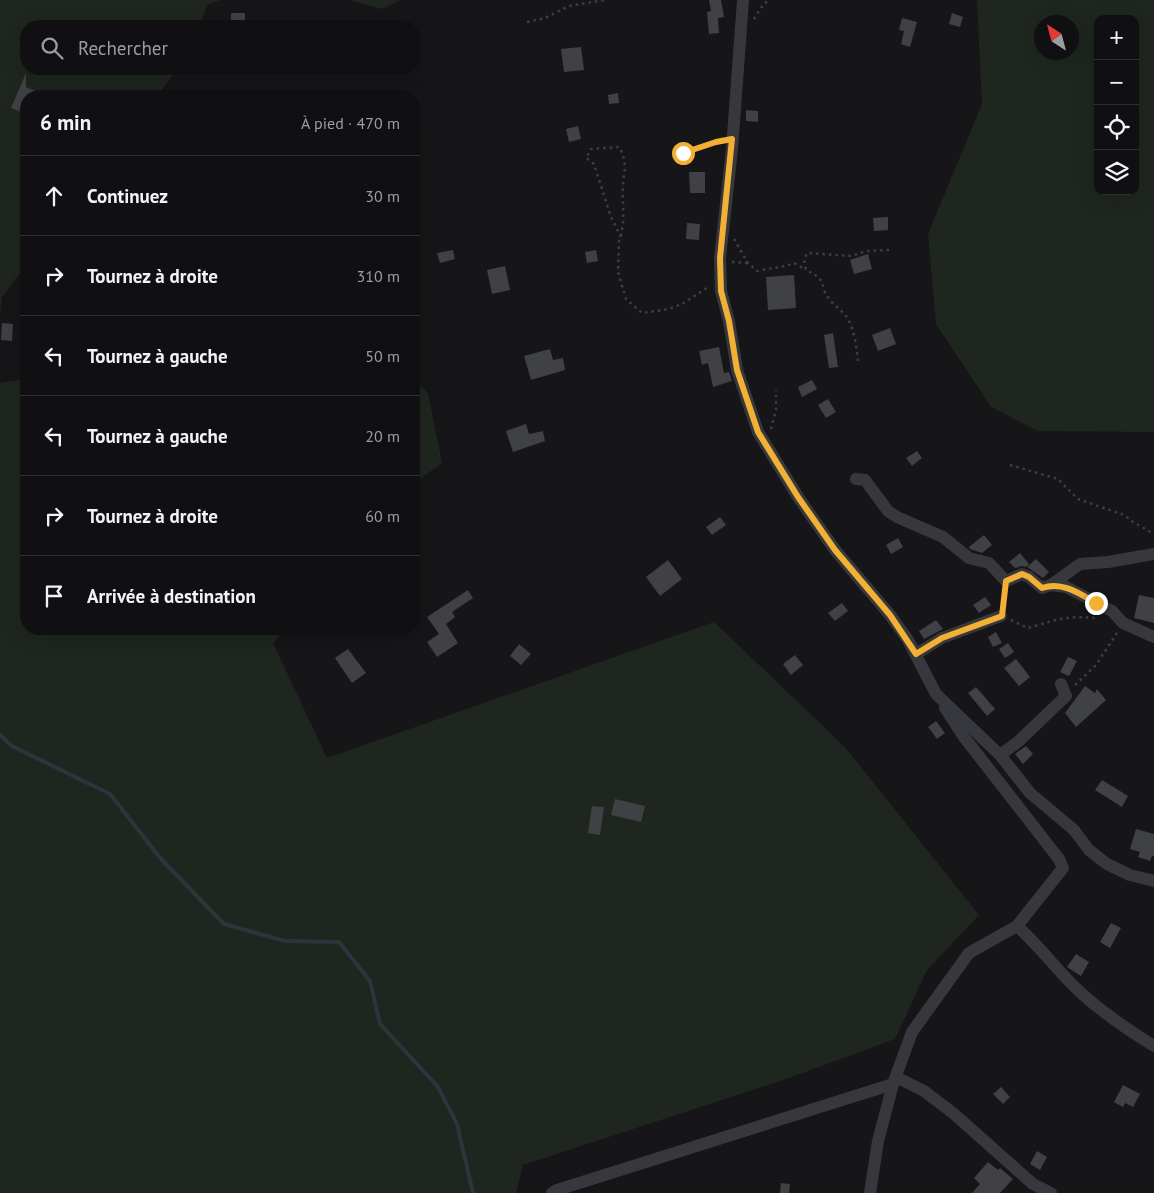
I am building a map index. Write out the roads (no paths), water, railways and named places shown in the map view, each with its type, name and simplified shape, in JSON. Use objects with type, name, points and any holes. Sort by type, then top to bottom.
[{"type":"street","points":[[743,0],[742,30],[720,260],[721,283],[737,370],[758,432],[798,497],[835,550],[890,615],[916,654],[936,694],[964,737],[1059,859],[1063,868],[1017,926],[969,953],[912,1032],[894,1080],[878,1141],[870,1193]]},
{"type":"street","points":[[856,479],[865,480],[888,511],[897,517],[943,537],[968,558],[989,563],[1006,581],[1022,574],[1029,577],[1042,588],[1080,564],[1108,562],[1154,554]]},
{"type":"street","points":[[1051,584],[1074,591],[1112,611],[1120,620],[1154,637]]},
{"type":"street","points":[[916,654],[942,638],[1002,616]]},
{"type":"street","points":[[1000,755],[1019,741],[1063,690]]},
{"type":"street","points":[[936,694],[1000,755],[1030,793],[1074,830],[1095,855],[1106,864],[1130,875],[1154,881]]},
{"type":"street","points":[[1017,926],[1031,938],[1080,992],[1110,1017],[1154,1046]]},
{"type":"street","points":[[552,1193],[894,1080],[924,1091],[953,1113],[1033,1184],[1051,1193]]},
{"type":"waterway","points":[[0,735],[12,746],[110,794],[161,859],[224,924],[285,941],[339,942],[370,981],[380,1024],[438,1087],[457,1124],[473,1193]]}]
